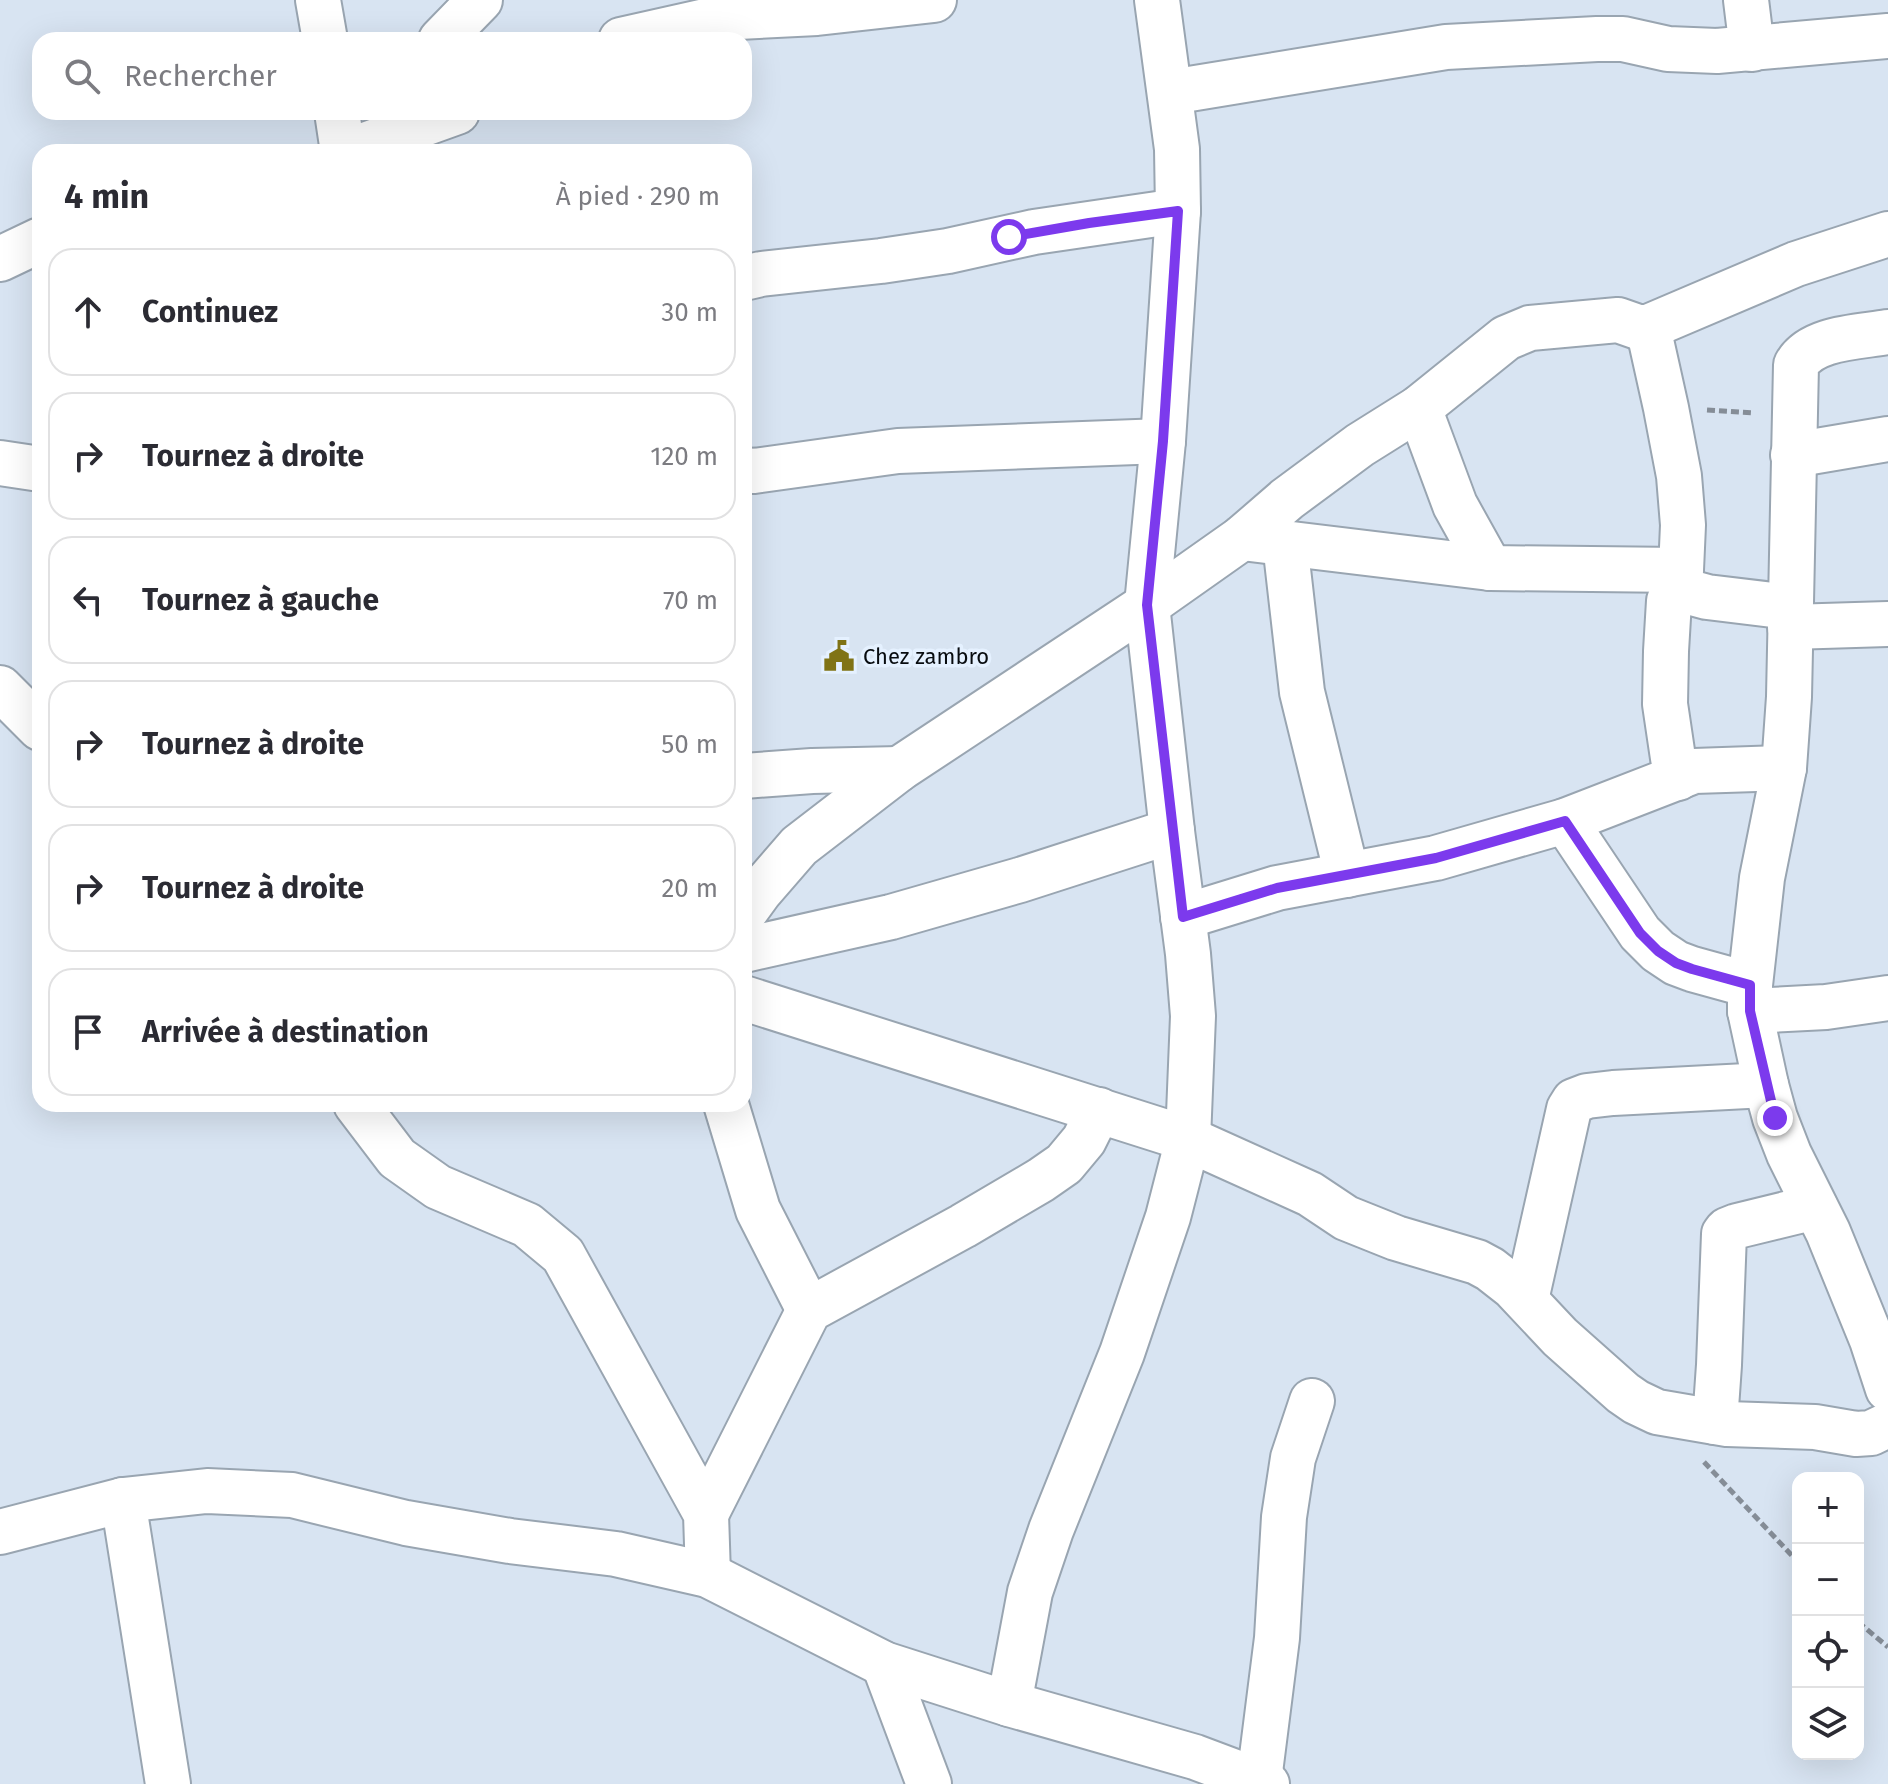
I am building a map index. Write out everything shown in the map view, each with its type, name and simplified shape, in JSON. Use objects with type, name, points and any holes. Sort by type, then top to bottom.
[{"type":"street","points":[[318,0],[324,32]]},
{"type":"street","points":[[444,24],[480,0]]},
{"type":"street","points":[[1009,1704],[1030,1592],[1051,1530],[1122,1353],[1168,1217],[1188,1139],[1193,1016],[1147,605],[1163,441],[1178,211],[1177,149],[1157,0]]},
{"type":"street","points":[[1746,0],[1752,49]]},
{"type":"street","points":[[657,32],[719,18],[816,6],[926,1]]},
{"type":"street","points":[[1171,92],[1446,47],[1623,39],[1686,51],[1717,51],[1888,36]]},
{"type":"street","points":[[344,120],[363,140],[430,120]]},
{"type":"street","points":[[752,276],[948,251],[1034,232],[1178,211]]},
{"type":"street","points":[[752,902],[799,846],[899,769],[1147,605],[1242,538],[1287,499],[1348,454],[1419,408],[1518,332],[1530,328],[1618,320],[1648,327],[1796,264],[1888,234]]},
{"type":"street","points":[[0,259],[32,244]]},
{"type":"street","points":[[1648,327],[1679,476],[1683,525],[1677,579],[1668,607],[1665,704],[1678,778]]},
{"type":"street","points":[[1888,332],[1824,343],[1811,349],[1796,365],[1789,697],[1784,768],[1762,878],[1750,998],[1775,1118],[1789,1154],[1828,1232],[1872,1340],[1888,1389]]},
{"type":"street","points":[[1419,408],[1455,505],[1490,568]]},
{"type":"street","points":[[1794,435],[1888,439]]},
{"type":"street","points":[[752,471],[898,451],[1163,441]]},
{"type":"street","points":[[0,463],[32,467]]},
{"type":"street","points":[[1242,538],[1490,568],[1677,579],[1707,597],[1790,617],[1888,624]]},
{"type":"street","points":[[1285,543],[1302,692],[1347,875]]},
{"type":"street","points":[[0,688],[32,720]]},
{"type":"street","points":[[1183,917],[1277,888],[1436,858],[1565,821],[1694,771],[1784,768]]},
{"type":"street","points":[[752,775],[899,769]]},
{"type":"street","points":[[1565,821],[1640,933],[1676,963],[1750,998],[1826,1007],[1888,998]]},
{"type":"street","points":[[752,948],[891,917],[1172,831]]},
{"type":"street","points":[[752,1001],[1188,1139],[1310,1194],[1346,1218],[1396,1238],[1477,1262],[1503,1278],[1560,1337],[1623,1393],[1708,1440],[1778,1427],[1815,1427],[1856,1434],[1871,1433],[1888,1425]]},
{"type":"street","points":[[1526,1300],[1569,1109],[1574,1101],[1613,1093],[1766,1085]]},
{"type":"street","points":[[706,1514],[809,1310],[1041,1180],[1064,1164],[1084,1140],[1099,1110]]},
{"type":"street","points":[[362,1112],[397,1158],[407,1166],[438,1187],[527,1225],[563,1255],[706,1514],[708,1575]]},
{"type":"street","points":[[728,1112],[758,1210],[809,1310]]},
{"type":"street","points":[[1708,1440],[1719,1365],[1724,1234],[1737,1226],[1815,1207]]},
{"type":"street","points":[[0,1532],[123,1500],[207,1491],[292,1495],[406,1523],[510,1541],[616,1554],[708,1575],[884,1664],[1009,1704],[1195,1757],[1263,1782],[1277,1638],[1284,1517],[1293,1458],[1312,1401]]},
{"type":"street","points":[[123,1500],[168,1784]]},
{"type":"street","points":[[884,1664],[929,1784]]},
{"type":"path","points":[[1666,408],[1794,435]]},
{"type":"path","points":[[1708,1440],[1792,1554]]},
{"type":"path","points":[[1864,1627],[1888,1647]]},
{"type":"place","name":"Chez zambro","points":[[839,656]]},
{"type":"route","points":[[1009,237],[1178,211],[1163,441],[1147,605],[1183,917],[1277,888],[1436,858],[1565,821],[1640,933],[1658,951],[1692,969],[1750,985],[1750,1011],[1775,1118]]}]
